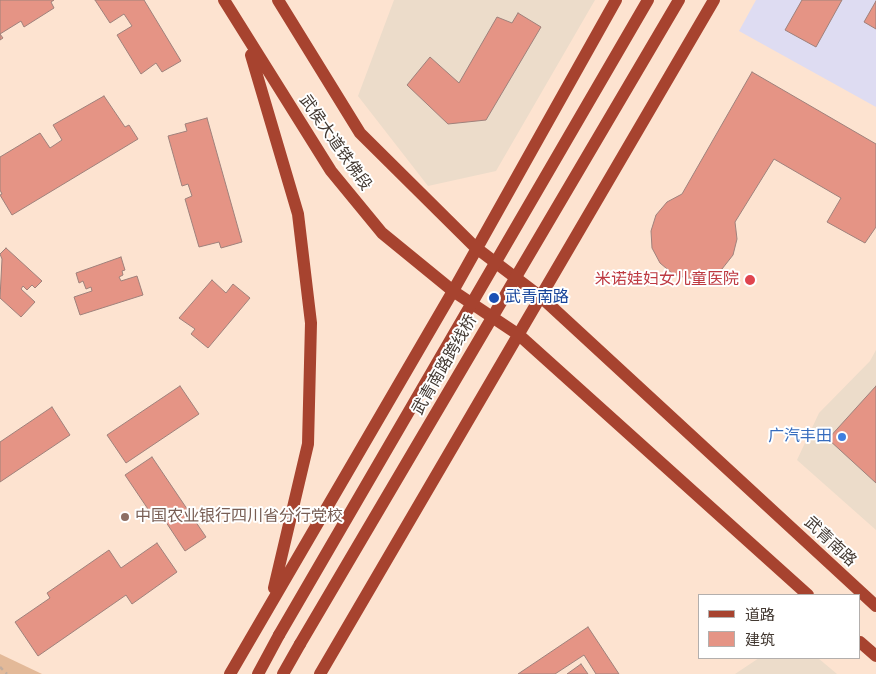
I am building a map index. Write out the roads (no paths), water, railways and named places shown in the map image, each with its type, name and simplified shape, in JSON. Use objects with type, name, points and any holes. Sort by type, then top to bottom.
[{"type":"main road","name":"武侯大道铁佛段","points":[[224,0],[247,40],[331,171],[382,234],[452,291],[519,335]]},
{"type":"main road","name":"武侯大道铁佛段","points":[[278,0],[360,133],[475,248],[541,297]]},
{"type":"main road","points":[[230,674],[452,291],[616,0]]},
{"type":"main road","name":"武青南路跨线桥","points":[[258,674],[279,634],[648,0]]},
{"type":"main road","name":"武青南路跨线桥","points":[[283,674],[679,0]]},
{"type":"main road","points":[[320,674],[714,0]]},
{"type":"main road","points":[[247,40],[298,214],[311,323],[308,444],[271,601]]},
{"type":"main road","name":"武青南路","points":[[541,297],[876,606]]},
{"type":"main road","points":[[519,335],[807,594]]},
{"type":"main road","points":[[861,643],[876,656]]},
{"type":"place","name":"米诺娃妇女儿童医院","points":[[750,280]]},
{"type":"place","name":"武青南路","points":[[494,298]]},
{"type":"place","name":"广汽丰田","points":[[842,437]]},
{"type":"place","name":"中国农业银行四川省分行党校","points":[[125,517]]}]
